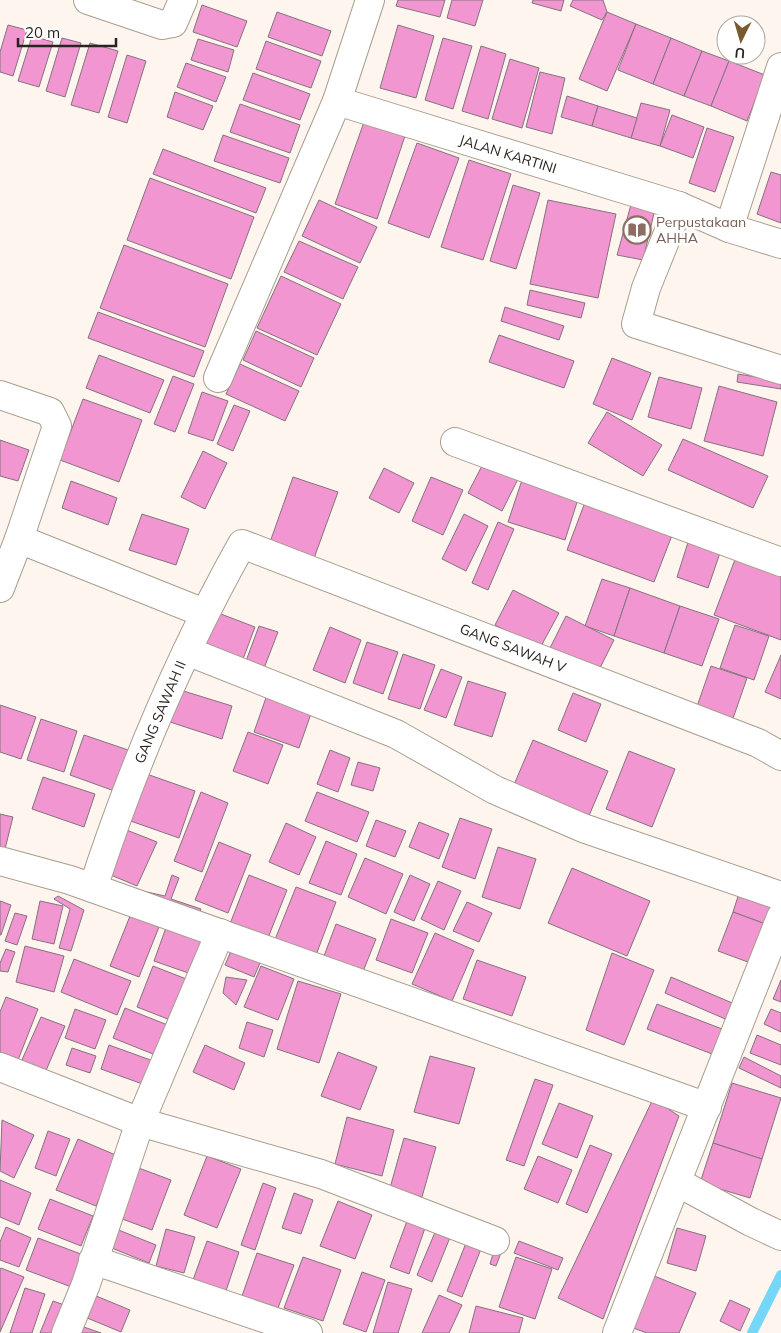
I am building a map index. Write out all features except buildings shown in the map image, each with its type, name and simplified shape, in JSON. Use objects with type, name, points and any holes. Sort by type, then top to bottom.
[{"type":"street","points":[[88,0],[162,25],[173,23],[183,0]]},
{"type":"street","points":[[218,378],[337,101],[370,0]]},
{"type":"street","points":[[729,228],[781,67]]},
{"type":"street","name":"JALAN KARTINI","points":[[337,101],[679,206],[729,228],[781,244]]},
{"type":"street","points":[[679,206],[646,288],[636,324],[781,370]]},
{"type":"street","points":[[0,395],[50,412],[57,426],[19,539],[0,588]]},
{"type":"street","points":[[455,442],[781,562]]},
{"type":"street","points":[[19,539],[204,613]]},
{"type":"street","name":"GANG SAWAH II","points":[[93,888],[112,830],[154,722],[204,613],[242,544]]},
{"type":"street","name":"GANG SAWAH V","points":[[242,544],[758,743],[781,756]]},
{"type":"street","points":[[187,651],[396,734],[495,790],[583,828],[781,896]]},
{"type":"street","points":[[0,861],[93,888],[707,1107]]},
{"type":"street","points":[[617,1333],[781,917]]},
{"type":"street","points":[[66,1333],[86,1284],[140,1122],[220,933]]},
{"type":"street","points":[[0,1067],[140,1122],[321,1174],[495,1241]]},
{"type":"street","points":[[677,1182],[777,1234]]},
{"type":"street","points":[[93,1260],[308,1333]]},
{"type":"waterway","points":[[752,1333],[781,1275]]},
{"type":"place","name":"Perpustakaan AHHA","points":[[637,230]]}]
